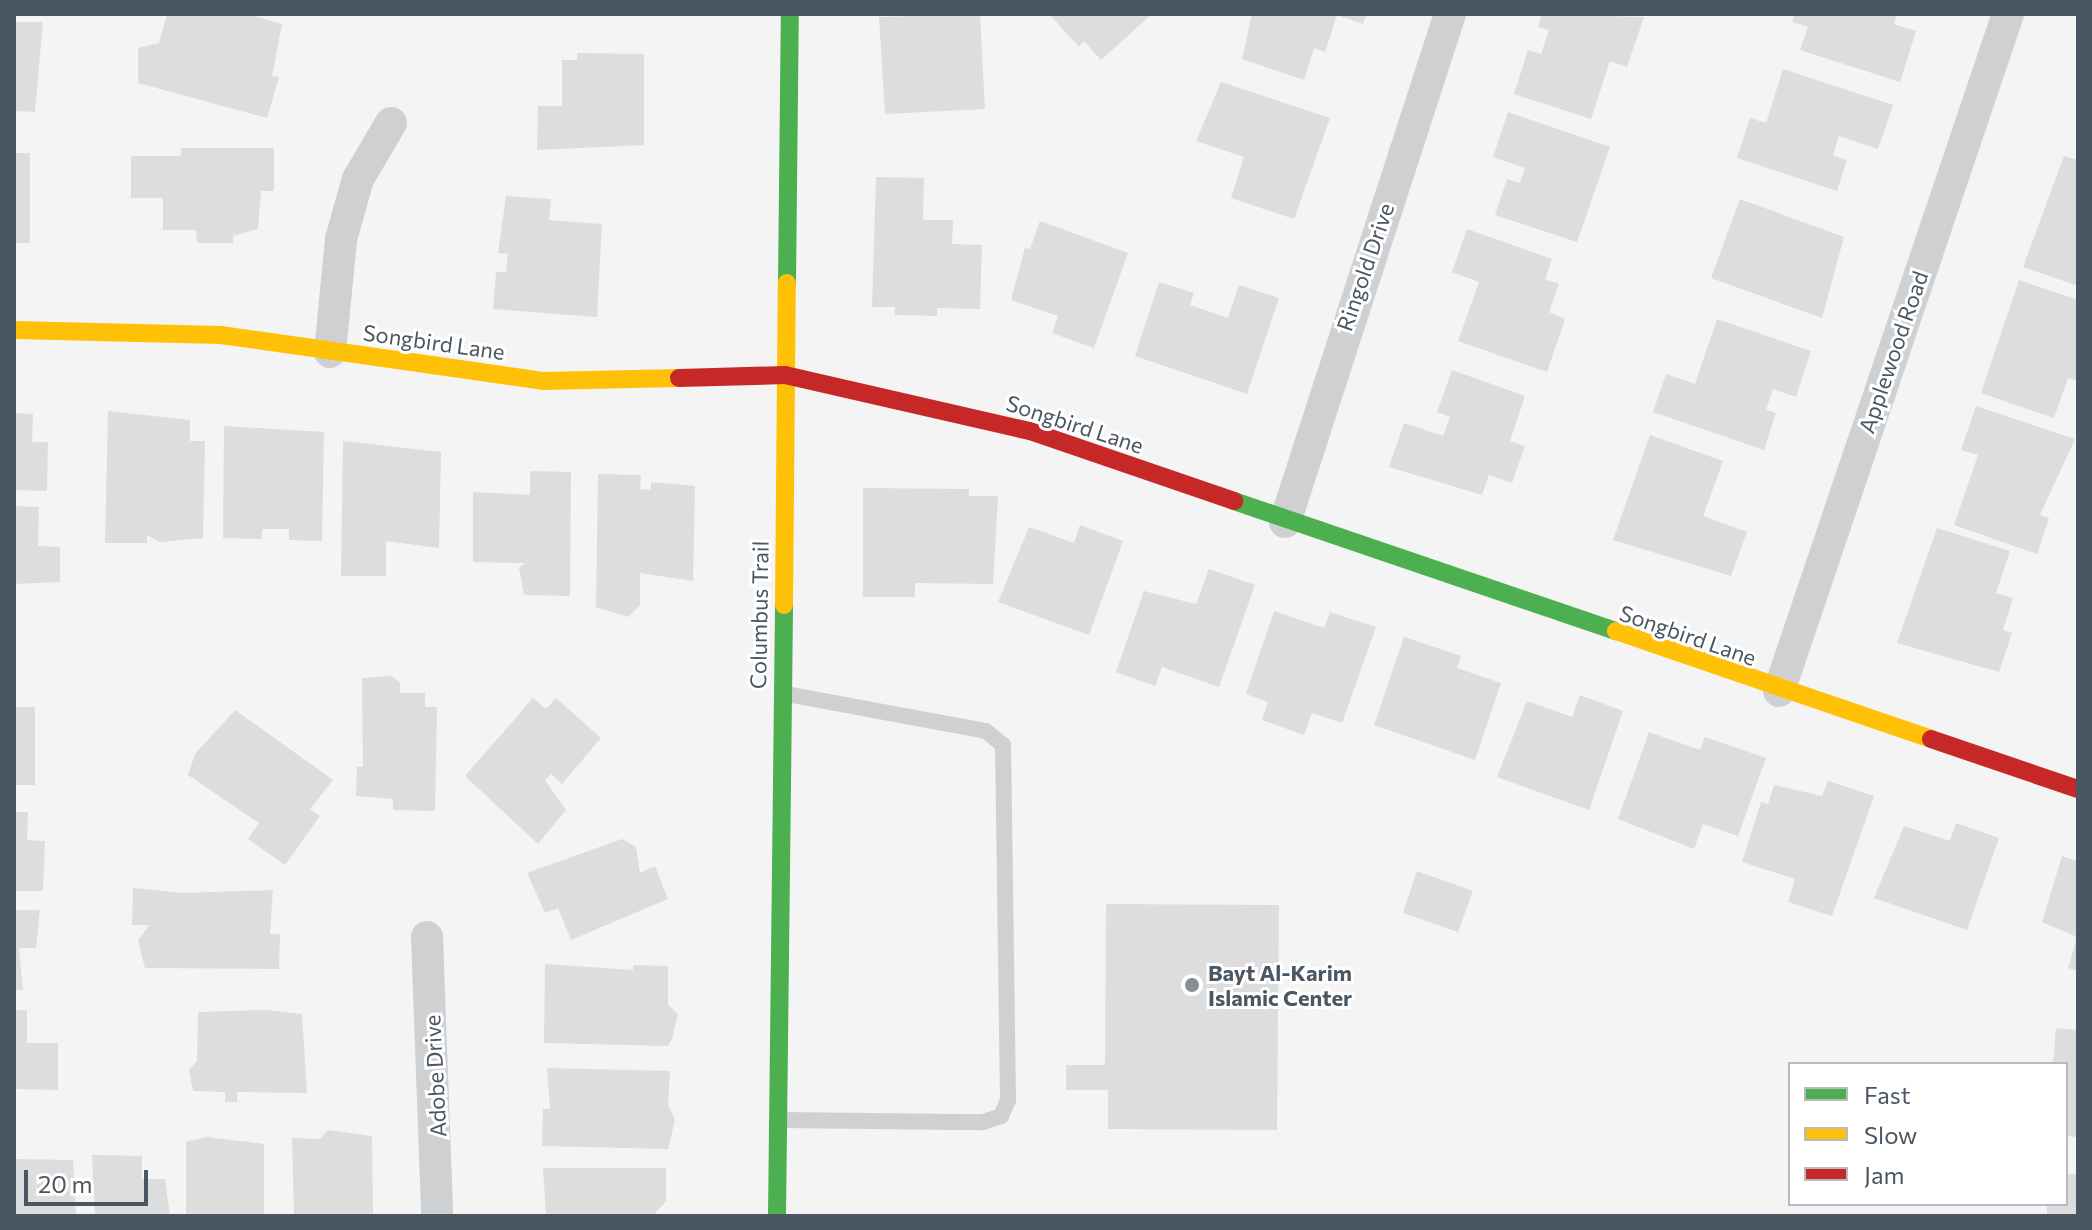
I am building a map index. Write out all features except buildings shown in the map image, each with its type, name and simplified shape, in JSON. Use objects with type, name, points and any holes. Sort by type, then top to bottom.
[{"type":"street","name":"Columbus Trail","points":[[777,1216],[790,14]]},
{"type":"street","name":"Ringold Drive","points":[[1285,522],[1450,14]]},
{"type":"street","name":"Applewood Road","points":[[1779,691],[2008,14]]},
{"type":"street","points":[[330,352],[341,239],[358,179],[391,123]]},
{"type":"street","name":"Songbird Lane","points":[[14,330],[221,335],[543,381],[785,375],[1030,431],[1779,691],[2078,789]]},
{"type":"street","name":"Adobe Drive","points":[[427,937],[437,1216]]},
{"type":"lane","points":[[778,1120],[983,1122],[1001,1116],[1008,1100],[1003,745],[986,731],[782,693]]},
{"type":"traffic: fast","points":[[787,283],[790,14]]},
{"type":"traffic: fast","points":[[1234,501],[1616,631]]},
{"type":"traffic: fast","points":[[777,1216],[784,605]]},
{"type":"traffic: slow","points":[[784,605],[787,283]]},
{"type":"traffic: slow","points":[[14,330],[221,335],[543,381],[679,378]]},
{"type":"traffic: slow","points":[[1616,631],[1931,739]]},
{"type":"traffic: jam","points":[[679,378],[785,375],[1030,431],[1234,501]]},
{"type":"traffic: jam","points":[[1931,739],[2078,789]]},
{"type":"place","name":"Bayt Al-Karim Islamic Center","points":[[1192,985]]}]
